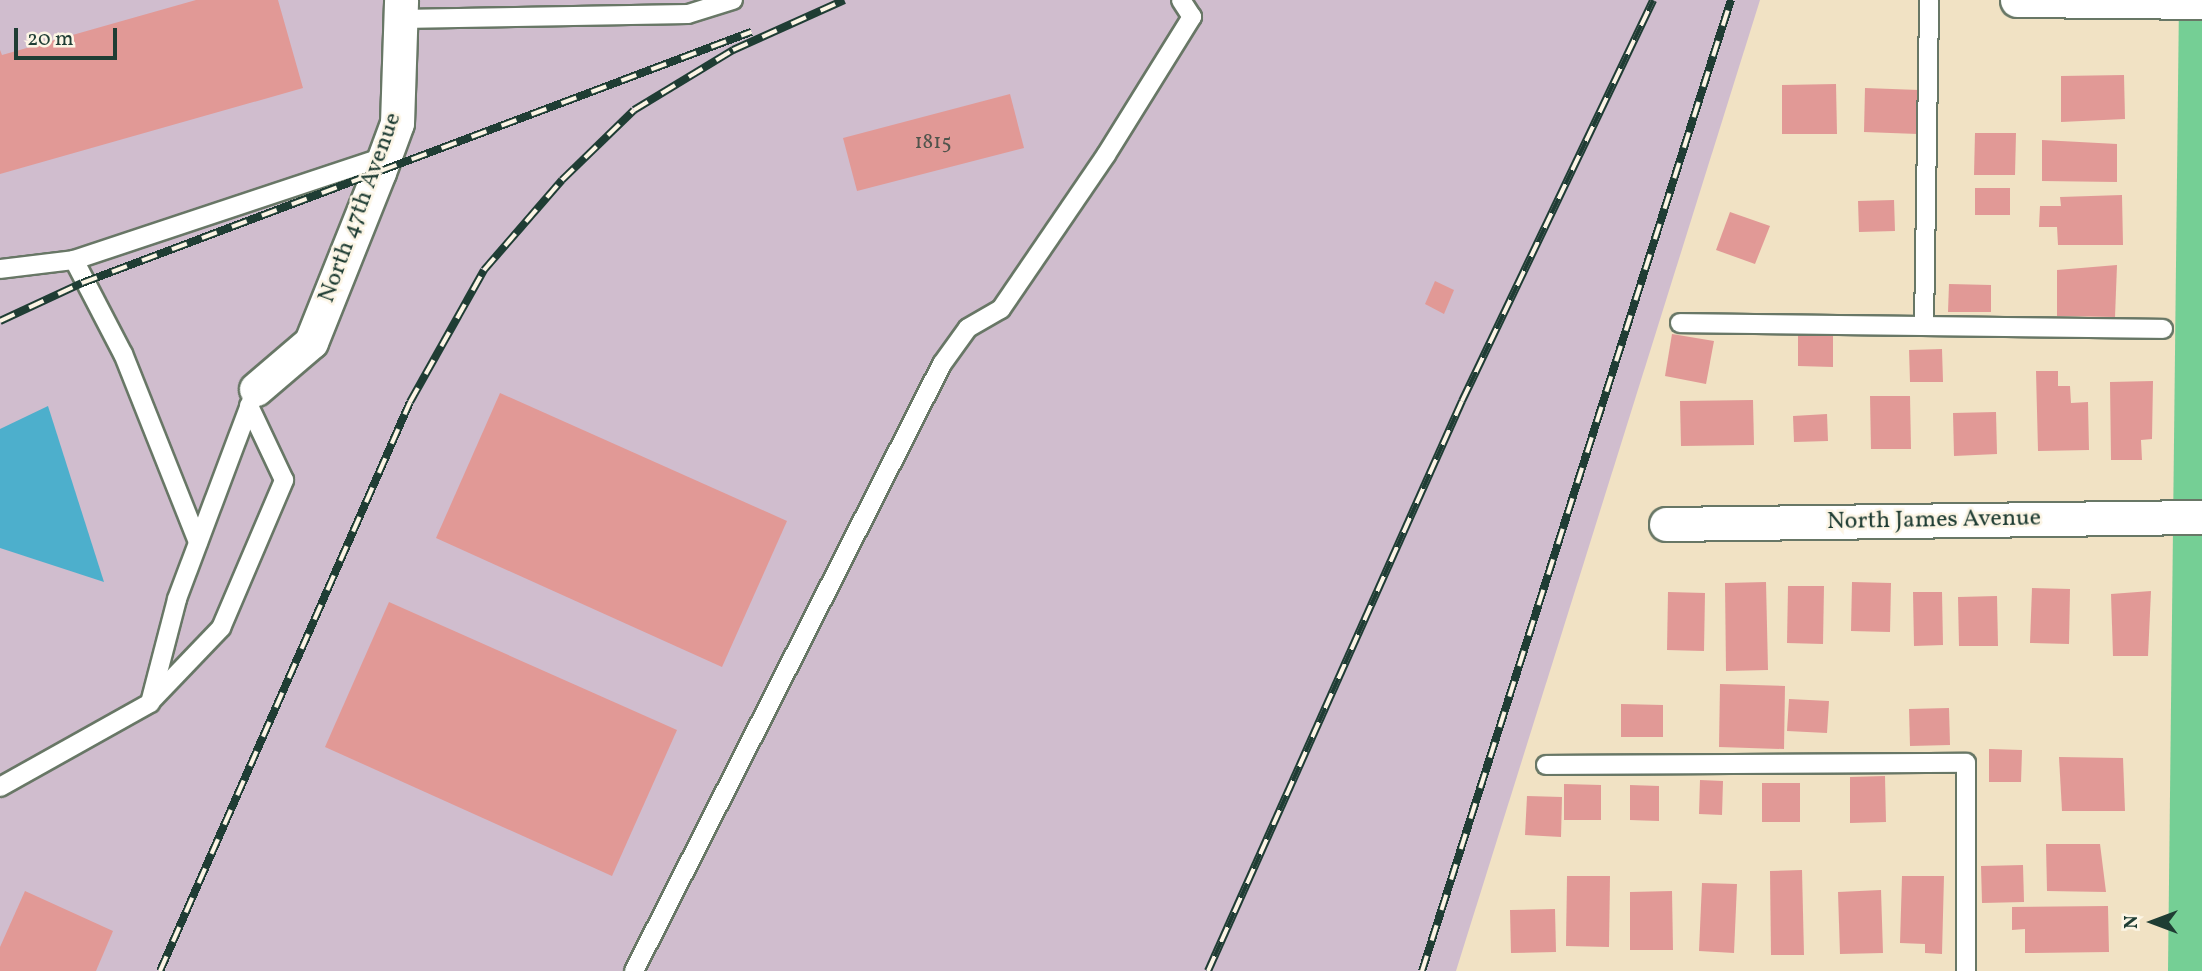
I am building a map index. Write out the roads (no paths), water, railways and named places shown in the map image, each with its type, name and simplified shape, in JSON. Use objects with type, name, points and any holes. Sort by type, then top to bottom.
[{"type":"street","points":[[2017,0],[2202,2]]},
{"type":"street","name":"North 47th Avenue","points":[[252,397],[311,342],[384,157],[397,123],[401,10]]},
{"type":"street","name":"North James Avenue","points":[[1666,524],[2202,517]]},
{"type":"lane","points":[[401,10],[663,7],[688,14],[733,0]]},
{"type":"lane","points":[[634,971],[741,752],[942,364],[968,327],[1001,309],[1106,155],[1192,17],[1181,0]]},
{"type":"lane","points":[[1924,326],[1929,0]]},
{"type":"lane","points":[[0,269],[74,260],[384,157]]},
{"type":"lane","points":[[74,260],[122,354],[198,542]]},
{"type":"lane","points":[[1680,323],[2163,329]]},
{"type":"lane","points":[[150,703],[177,599],[252,397]]},
{"type":"lane","points":[[0,787],[150,703],[221,628],[284,480],[252,397]]},
{"type":"lane","points":[[1546,765],[1966,763],[1966,971]]},
{"type":"water","points":[[48,406],[104,582],[0,548],[0,429]]},
{"type":"railway","points":[[160,971],[410,402],[484,270],[562,180],[634,110],[733,50],[844,0]]},
{"type":"railway","points":[[1208,971],[1462,401],[1653,0]]},
{"type":"railway","points":[[1422,971],[1731,0]]},
{"type":"railway","points":[[0,321],[82,283],[751,32]]}]
